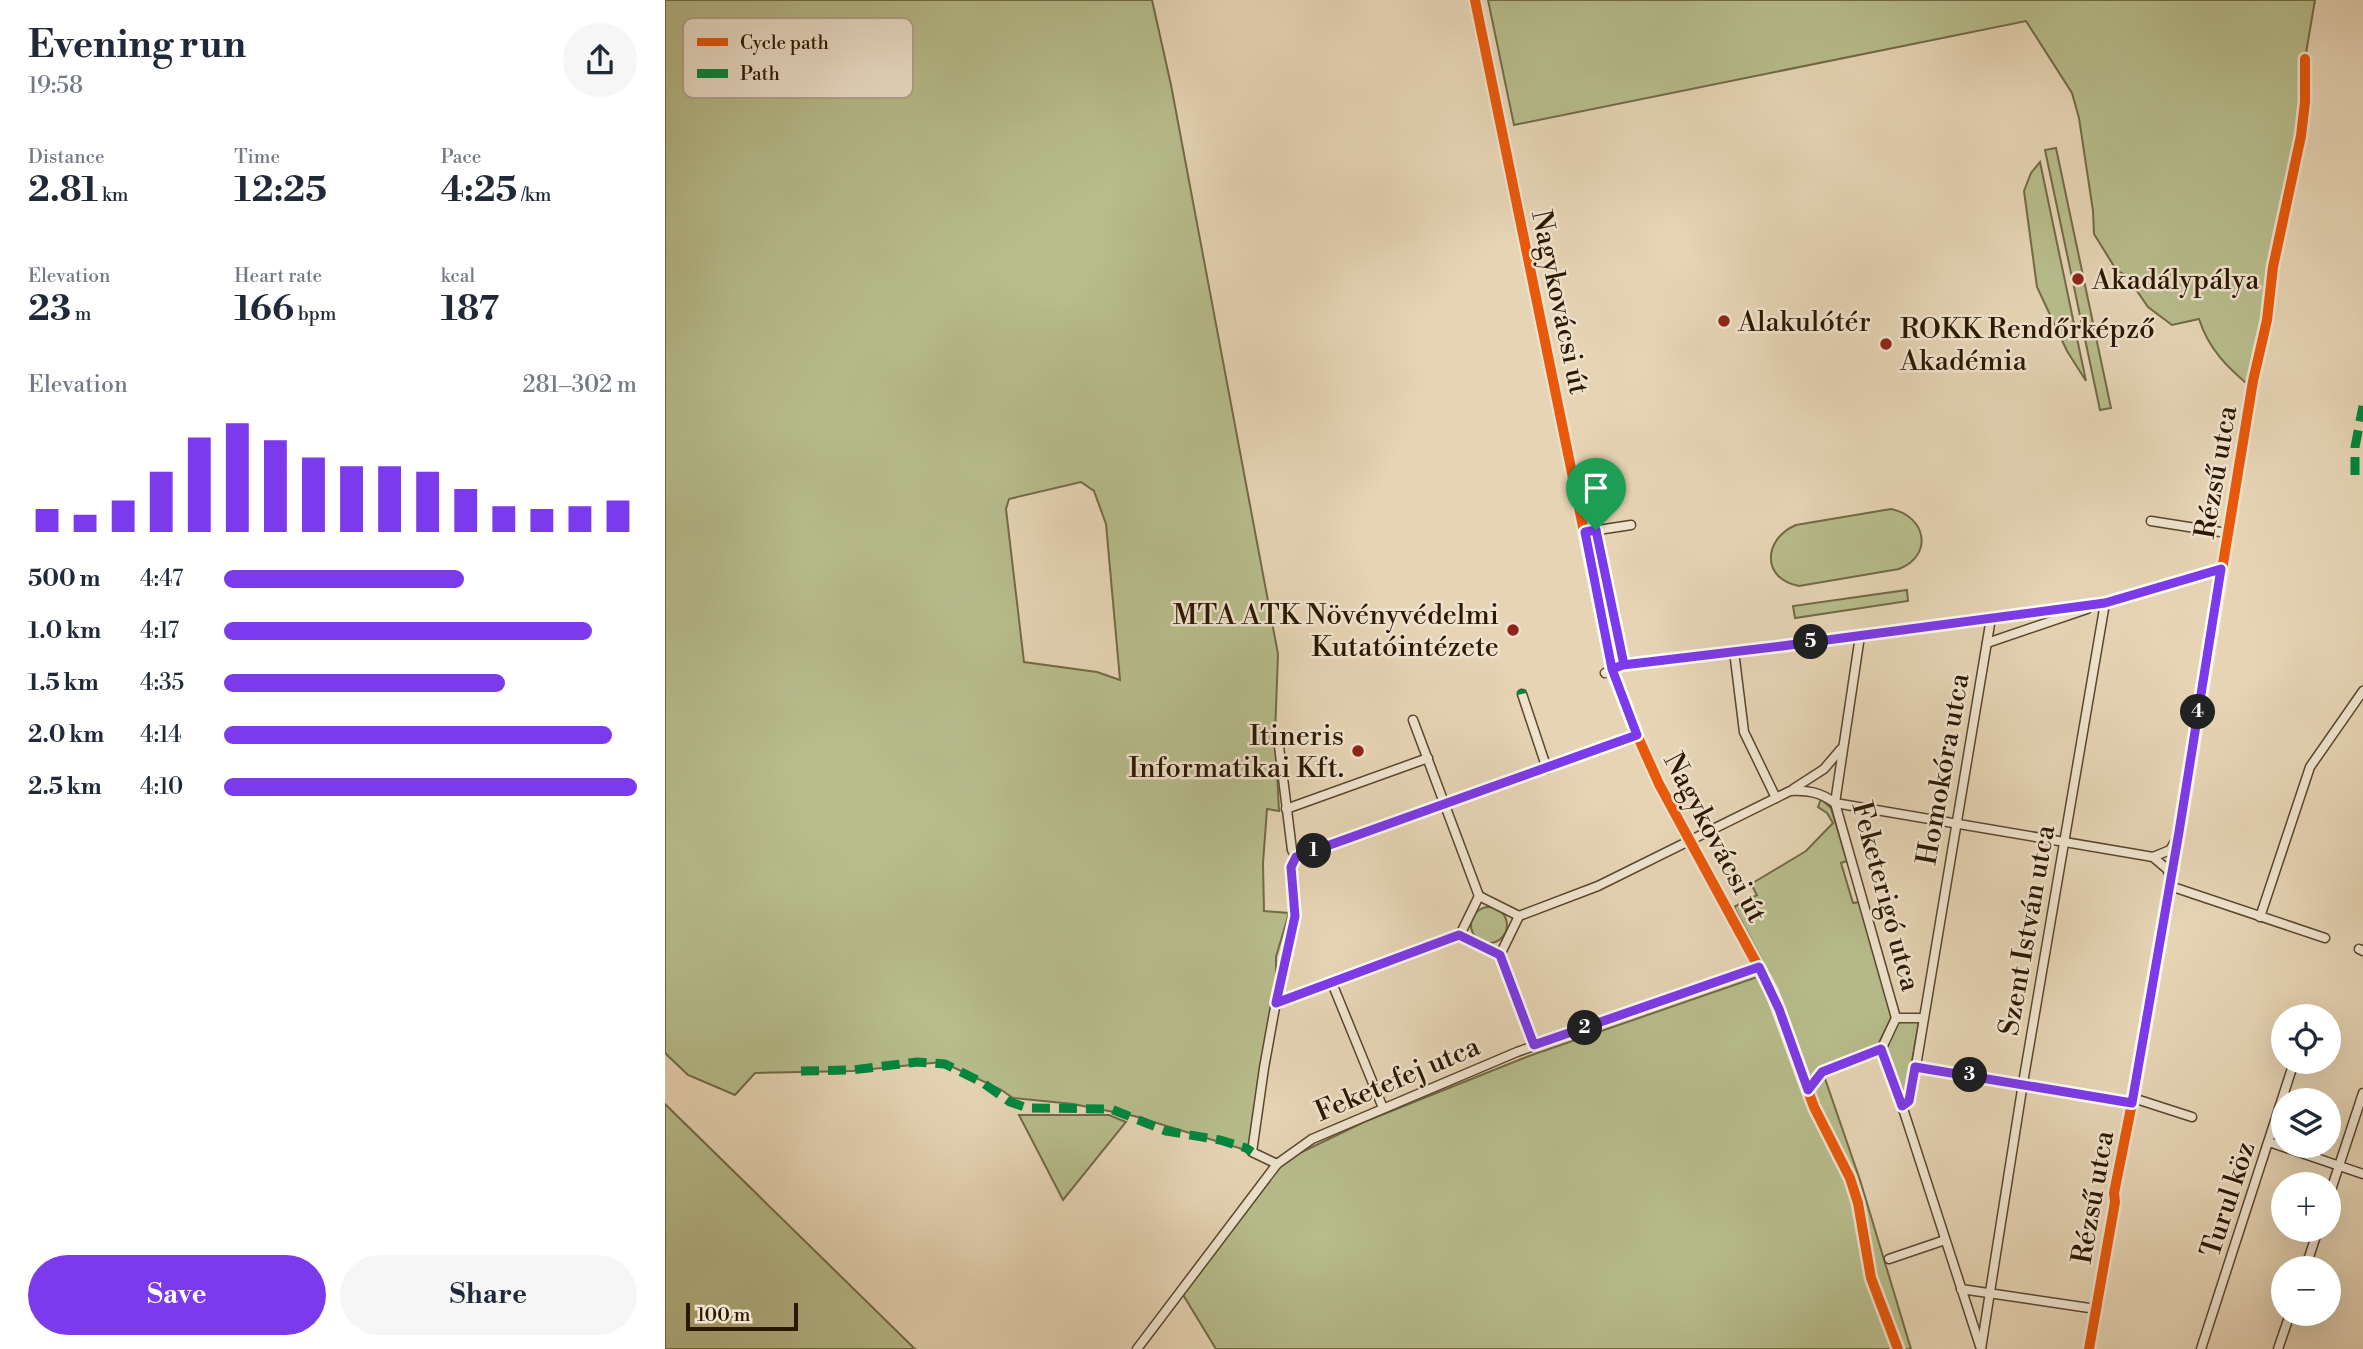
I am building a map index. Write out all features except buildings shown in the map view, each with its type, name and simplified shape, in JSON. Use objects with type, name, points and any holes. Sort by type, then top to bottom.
[{"type":"street","name":"Nagykovácsi út","points":[[1475,0],[1613,669],[1637,735],[1659,784],[1693,840],[1775,1000],[1819,1119],[1854,1188],[1871,1278],[1898,1349]]},
{"type":"street","name":"Rézsű utca","points":[[2089,1349],[2171,882],[2253,381],[2268,313],[2273,267],[2301,136],[2305,102],[2305,59]]},
{"type":"street","points":[[2151,521],[2227,533]]},
{"type":"street","points":[[1585,532],[1631,525]]},
{"type":"street","points":[[1987,643],[2105,603],[2221,569]]},
{"type":"street","points":[[1613,669],[2105,603]]},
{"type":"street","name":"Szent István utca","points":[[1981,1349],[2023,1083],[2105,603]]},
{"type":"street","name":"Homokóra utca","points":[[1902,1106],[1909,1101],[1991,618]]},
{"type":"street","name":"Feketerigó utca","points":[[1860,636],[1835,803],[1896,1018],[1881,1049]]},
{"type":"street","points":[[1734,652],[1744,732],[1776,798]]},
{"type":"street","points":[[2260,916],[2310,767],[2363,691]]},
{"type":"street","points":[[1522,694],[1548,769]]},
{"type":"street","points":[[1413,720],[1479,896],[1519,916]]},
{"type":"street","points":[[1277,1164],[1252,1152],[1276,1003],[1295,916],[1291,867],[1296,857],[1637,735]]},
{"type":"street","points":[[1278,738],[1292,850],[1296,857]]},
{"type":"street","points":[[1500,955],[1519,916],[1598,886],[1790,791],[1824,769],[1844,743]]},
{"type":"street","points":[[1286,809],[1428,758]]},
{"type":"street","points":[[1790,791],[1807,790],[1817,792],[1835,803],[2153,857],[2167,869],[2171,882],[2325,938]]},
{"type":"street","points":[[2153,857],[2170,850],[2179,832]]},
{"type":"street","points":[[1276,1003],[1459,935],[1479,896]]},
{"type":"street","points":[[1459,935],[1500,955],[1534,1045]]},
{"type":"street","name":"Feketefej utca","points":[[1137,1349],[1277,1164],[1312,1139],[1534,1045],[1759,967]]},
{"type":"street","points":[[1332,983],[1383,1108]]},
{"type":"street","points":[[1896,1018],[1923,1018]]},
{"type":"street","points":[[1808,1090],[1822,1072],[1881,1049],[1981,1349]]},
{"type":"street","points":[[1915,1067],[2133,1101],[2192,1117]]},
{"type":"street","name":"Turul köz","points":[[2201,1349],[2290,1074]]},
{"type":"street","points":[[2337,1172],[2363,1093]]},
{"type":"street","points":[[2269,1142],[2363,1174]]},
{"type":"street","points":[[1889,1259],[1945,1240]]},
{"type":"street","points":[[1961,1289],[2096,1309]]},
{"type":"street","points":[[2278,1349],[2286,1326]]},
{"type":"green space","points":[[665,0],[1152,0],[1171,85],[1278,654],[1275,734],[1279,811],[1267,809],[1263,863],[1264,911],[1289,913],[1276,957],[1276,1003],[1252,1152],[1134,1116],[1073,1104],[1013,1098],[1000,1089],[942,1062],[852,1071],[755,1073],[735,1095],[688,1075],[665,1053]],"holes":[[[1081,482],[1094,491],[1106,524],[1120,680],[1097,672],[1024,662],[1006,509],[1009,499]]]},
{"type":"green space","points":[[1488,0],[2315,0],[2305,59],[2305,102],[2252,388],[2220,358],[2199,319],[2172,325],[2148,307],[2126,275],[2117,271],[2094,234],[2079,118],[2072,93],[2026,21],[1514,125]]},
{"type":"green space","name":"Akadálypálya","points":[[2056,148],[2111,408],[2100,410],[2045,150]]},
{"type":"green space","points":[[2040,162],[2086,381],[2067,351],[2037,287],[2024,191],[2031,173]]},
{"type":"green space","points":[[1891,509],[1912,519],[1921,536],[1917,555],[1899,569],[1799,586],[1787,582],[1773,567],[1772,549],[1777,539],[1796,525]]},
{"type":"green space","points":[[1907,590],[1908,601],[1795,618],[1793,606]]},
{"type":"green space","points":[[1821,799],[1831,808],[1847,861],[1841,863],[1853,903],[1859,902],[1892,1016],[1877,1047],[1821,1067],[1860,1180],[1911,1349],[1216,1349],[1182,1293],[1277,1164],[1364,1122],[1529,1056],[1769,973],[1734,907],[1757,895],[1751,884],[1806,851],[1833,823],[1827,813],[1818,807]]},
{"type":"green space","points":[[1489,907],[1502,912],[1507,925],[1502,938],[1489,943],[1476,938],[1471,925],[1476,912]]},
{"type":"green space","points":[[1897,1022],[1919,1022],[1906,1095],[1885,1047]]},
{"type":"green space","points":[[665,1104],[915,1349],[665,1349]]},
{"type":"green space","points":[[1019,1115],[1109,1115],[1126,1122],[1063,1200]]},
{"type":"marked path","points":[[2355,475],[2355,447],[2363,406]]},
{"type":"marked path","points":[[1521,690],[1522,694]]},
{"type":"marked path","points":[[801,1071],[852,1070],[917,1062],[945,1064],[983,1083],[1010,1102],[1028,1108],[1111,1109],[1166,1131],[1220,1140],[1252,1152]]},
{"type":"cycle path","points":[[1475,0],[1613,673],[1659,784],[1772,992],[1814,1107],[1850,1178],[1858,1203],[1871,1278],[1898,1349]]},
{"type":"cycle path","points":[[2089,1349],[2115,1202],[2114,1193],[2179,832],[2253,381],[2267,320],[2273,267],[2301,136],[2305,102],[2305,59]]},
{"type":"place","name":"Akadálypálya","points":[[2078,279]]},
{"type":"place","name":"Alakulótér","points":[[1724,321]]},
{"type":"place","name":"ROKK Rendőrképző Akadémia","points":[[1886,344]]},
{"type":"place","name":"MTA ATK Növényvédelmi Kutatóintézete","points":[[1513,630]]},
{"type":"place","name":"Itineris Informatikai Kft.","points":[[1358,751]]},
{"type":"route","points":[[1596,530],[1585,532],[1612,669],[1623,665],[2105,603],[2221,569],[2132,1103],[1915,1067],[1909,1101],[1902,1106],[1881,1049],[1822,1072],[1808,1090],[1779,1009],[1759,967],[1534,1045],[1500,955],[1459,935],[1276,1003],[1295,916],[1291,867],[1296,857],[1637,735],[1612,669],[1623,665],[1623,660],[1596,530]]}]
